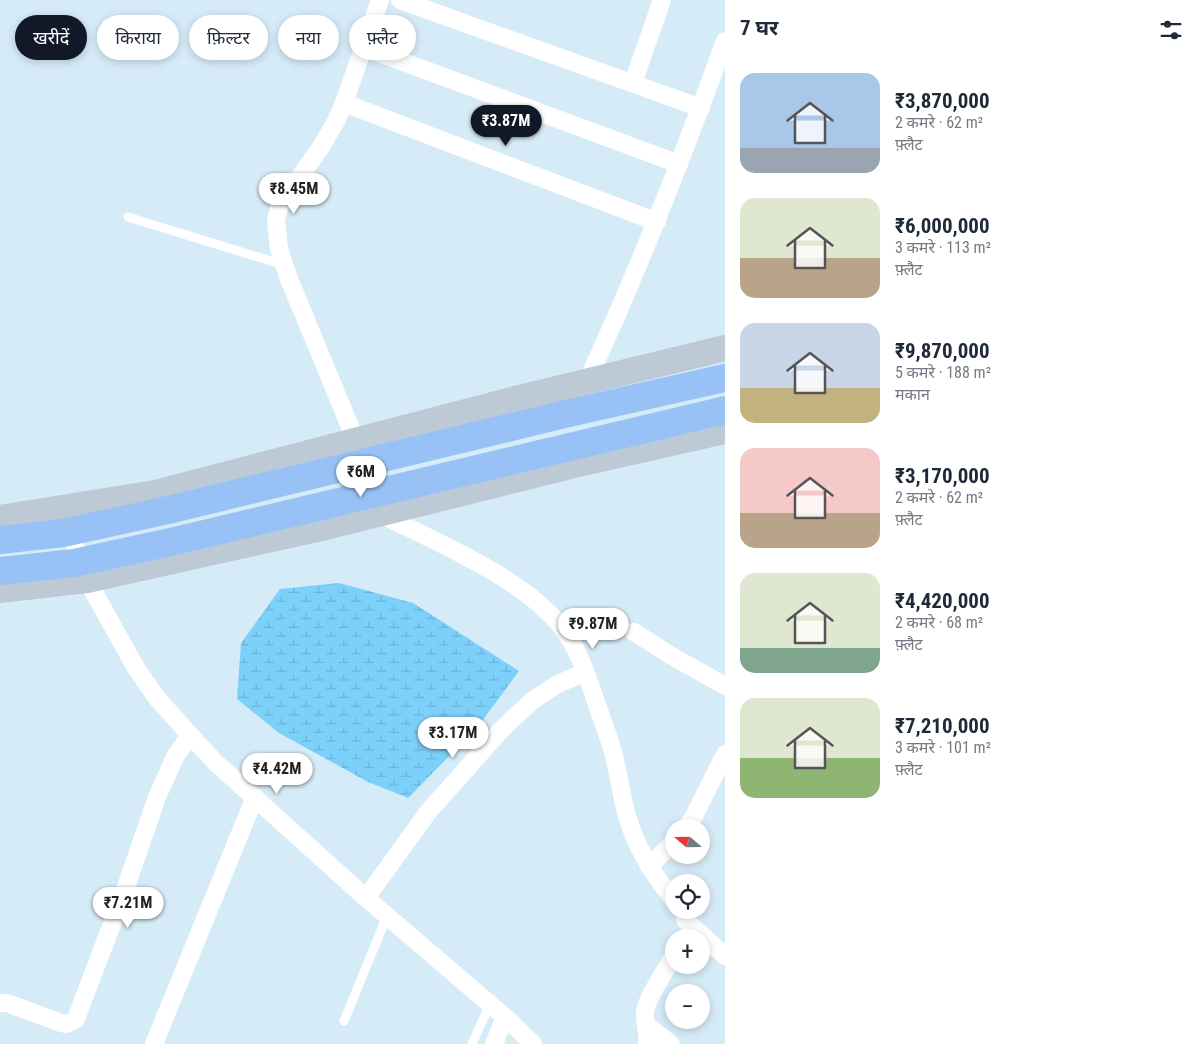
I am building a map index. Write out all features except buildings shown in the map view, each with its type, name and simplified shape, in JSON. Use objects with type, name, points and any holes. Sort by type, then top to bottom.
[{"type":"highway","points":[[0,540],[64,533],[168,510],[555,416],[725,378]]},
{"type":"highway","points":[[0,571],[74,563],[175,542],[725,410]]},
{"type":"main road","points":[[0,518],[155,493],[519,398],[725,348]]},
{"type":"main road","points":[[0,590],[87,580],[380,514],[587,462],[725,431]]},
{"type":"street","points":[[375,15],[380,0]]},
{"type":"street","points":[[400,0],[701,108]]},
{"type":"street","points":[[633,83],[662,0]]},
{"type":"street","points":[[587,381],[612,329],[657,222],[724,48]]},
{"type":"street","points":[[356,442],[284,265],[276,233],[279,208],[321,147],[335,123],[359,60]]},
{"type":"street","points":[[399,60],[679,164]]},
{"type":"street","points":[[344,103],[657,222]]},
{"type":"street","points":[[61,508],[87,580],[144,681],[190,735],[215,762],[366,898],[505,1017],[533,1044]]},
{"type":"street","points":[[380,514],[466,557],[516,587],[546,610],[566,632],[585,672],[608,734],[627,817],[650,866],[665,887]]},
{"type":"street","points":[[634,632],[725,686]]},
{"type":"street","points":[[366,898],[428,812],[502,729],[533,700],[556,685],[585,672]]},
{"type":"street","points":[[0,1003],[7,1003],[61,1023],[67,1024],[76,1019],[126,887],[156,798],[175,757],[190,735]]},
{"type":"street","points":[[692,819],[725,754]]},
{"type":"street","points":[[154,1044],[255,797]]},
{"type":"street","points":[[650,866],[665,851]]},
{"type":"street","points":[[687,919],[725,956]]},
{"type":"street","points":[[647,1044],[645,1012],[648,1002],[665,971]]},
{"type":"street","points":[[494,1044],[505,1017]]},
{"type":"street","points":[[646,1025],[671,1044]]},
{"type":"lane","points":[[128,217],[284,265]]},
{"type":"lane","points":[[344,1021],[387,916]]},
{"type":"lane","points":[[472,1044],[490,1004]]},
{"type":"green space","points":[[339,583],[413,603],[519,671],[476,729],[408,798],[368,782],[279,733],[237,699],[241,643],[280,589]]}]
